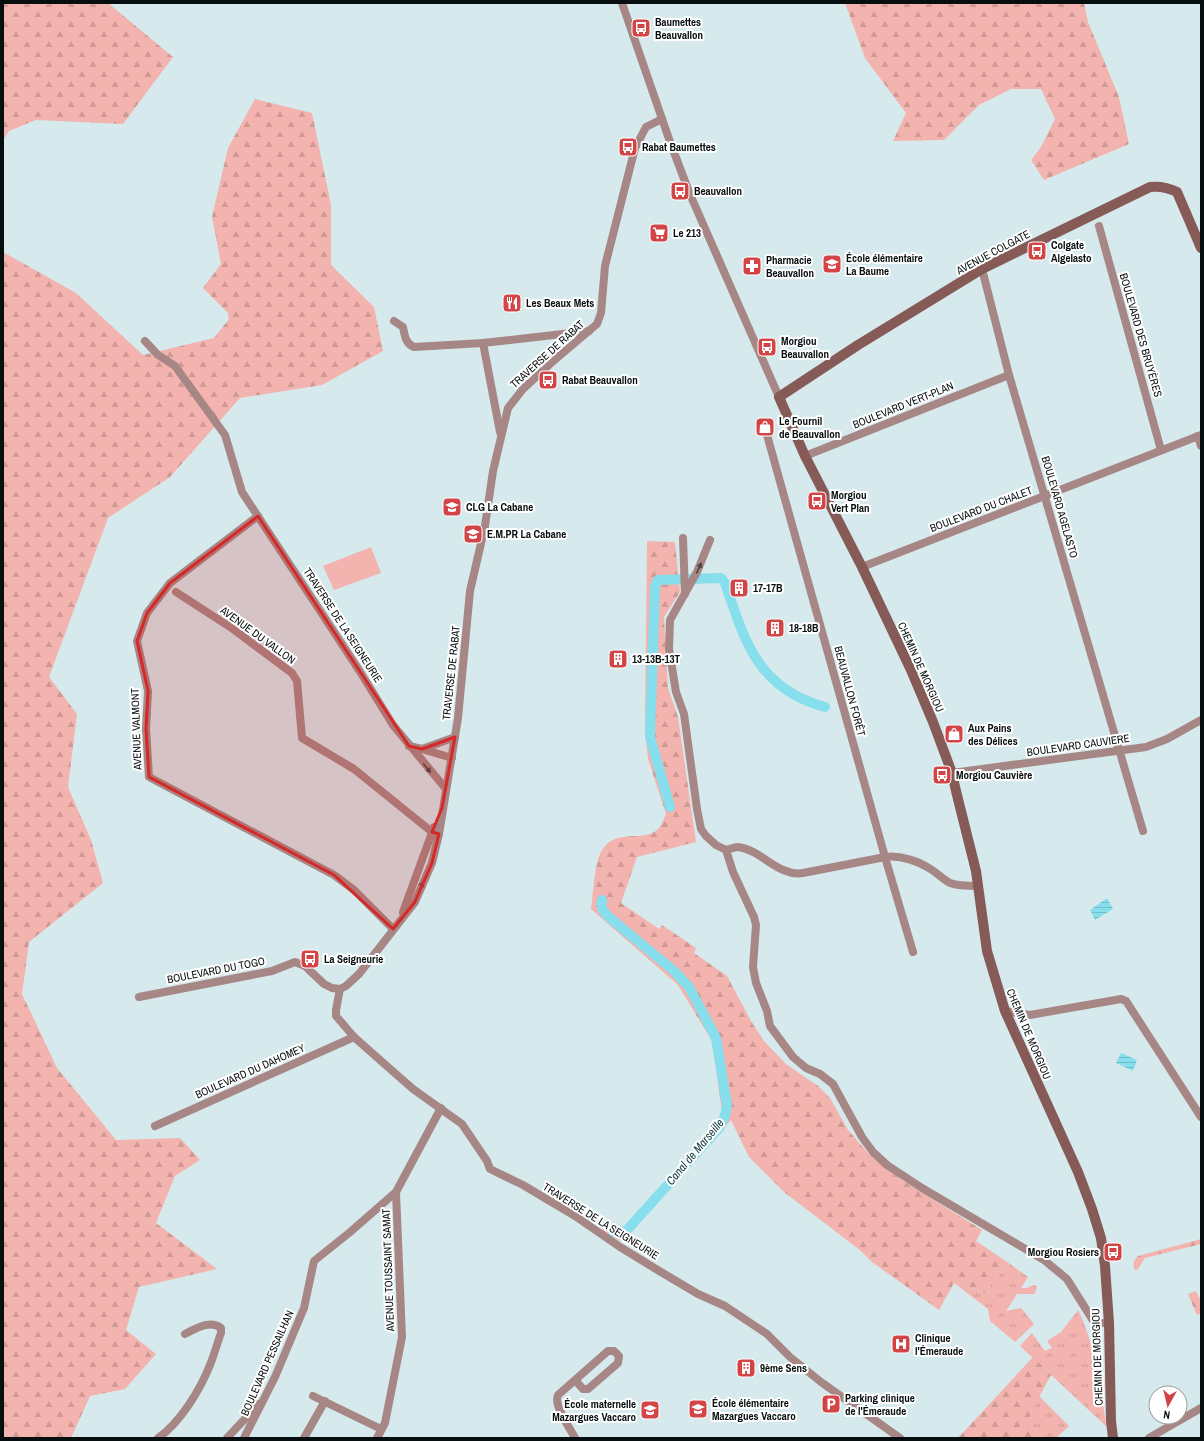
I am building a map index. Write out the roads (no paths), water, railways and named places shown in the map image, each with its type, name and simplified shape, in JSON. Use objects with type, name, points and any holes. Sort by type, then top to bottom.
[{"type":"street","name":"CHEMIN DE MORGIOU","points":[[622,3],[689,192],[805,456],[862,567],[911,670],[933,722],[952,773],[976,871],[987,951],[1005,1011],[1078,1172],[1101,1238],[1105,1266],[1109,1324],[1111,1421],[1113,1438]]},
{"type":"street","name":"TRAVERSE DE RABAT","points":[[455,737],[470,591],[483,533],[501,435],[508,408],[516,398],[551,364],[597,324],[601,313],[605,266],[635,148],[646,127],[662,119]]},
{"type":"street","name":"AVENUE COLGATE","points":[[779,398],[858,345],[982,270],[1150,187],[1168,187],[1177,192],[1201,248]]},
{"type":"street","name":"BOULEVARD DES BRUYÈRES","points":[[1099,226],[1161,450]]},
{"type":"street","name":"BOULEVARD AGELASTO","points":[[982,270],[1009,375],[1143,831]]},
{"type":"street","points":[[394,321],[403,327],[405,340],[414,347],[483,343],[589,331]]},
{"type":"street","name":"TRAVERSE DE LA SEIGNEURIE","points":[[145,341],[158,355],[175,366],[225,435],[242,492],[359,670],[393,725],[446,789]]},
{"type":"street","points":[[483,343],[501,435]]},
{"type":"street","name":"BOULEVARD VERT-PLAN","points":[[805,456],[1009,375]]},
{"type":"street","name":"BEAUVALLON FORÊT","points":[[767,434],[913,952]]},
{"type":"street","points":[[1199,436],[1201,446]]},
{"type":"street","name":"BOULEVARD DU CHALET","points":[[862,567],[1199,436]]},
{"type":"street","name":"AVENUE VALMONT","points":[[258,516],[170,583],[147,613],[136,641],[148,692],[146,730],[149,777],[334,875],[354,890],[393,929]]},
{"type":"street","points":[[683,538],[685,594]]},
{"type":"street","points":[[710,540],[703,559],[670,620],[669,649],[674,685],[684,714],[701,829],[706,836],[716,845],[726,850],[737,847],[751,850],[777,867],[791,874],[885,857],[898,857],[911,860],[930,868],[949,882],[968,886],[978,886]]},
{"type":"street","name":"AVENUE DU VALLON","points":[[176,592],[233,629],[292,673],[297,681],[302,738],[354,769],[435,833]]},
{"type":"street","name":"BOULEVARD CAUVIERE","points":[[952,773],[1146,746],[1158,743],[1175,735],[1201,720]]},
{"type":"street","points":[[340,988],[346,986],[359,974],[415,902],[432,863],[435,833],[446,789],[455,737],[422,749]]},
{"type":"street","points":[[410,746],[452,758]]},
{"type":"street","points":[[726,850],[733,872],[754,917],[756,925],[753,966],[756,983],[767,1011],[770,1026],[793,1057],[806,1068],[820,1074],[833,1084],[862,1137],[873,1152],[887,1165],[929,1192],[1044,1260],[1067,1279],[1094,1322],[1109,1324]]},
{"type":"street","name":"BOULEVARD DU TOGO","points":[[139,997],[272,970],[295,962],[305,966],[324,984],[332,988],[340,988]]},
{"type":"street","name":"TRAVERSE DE LA SEIGNEURIE","points":[[340,988],[336,1016],[354,1037],[413,1088],[462,1124],[487,1161],[490,1169],[523,1185],[575,1216],[620,1247],[698,1294],[725,1306],[767,1334],[790,1357],[821,1382],[900,1438]]},
{"type":"street","points":[[1005,1011],[1030,1015],[1121,999],[1126,1001],[1201,1117]]},
{"type":"street","name":"BOULEVARD DU DAHOMEY","points":[[155,1126],[354,1037]]},
{"type":"street","name":"AVENUE TOUSSAINT SAMAT","points":[[377,1438],[385,1423],[402,1337],[396,1192],[441,1108]]},
{"type":"street","name":"BOULEVARD PESSAILHAN","points":[[244,1438],[281,1363],[304,1308],[314,1261],[396,1192]]},
{"type":"street","points":[[158,1438],[187,1406],[199,1386],[210,1366],[221,1333],[221,1328],[217,1324],[211,1324],[185,1334]]},
{"type":"street","points":[[575,1380],[583,1389],[588,1389],[618,1362],[619,1356],[614,1351],[608,1351],[575,1380],[558,1395],[556,1401],[575,1438]]},
{"type":"street","points":[[313,1396],[381,1430]]},
{"type":"street","points":[[227,1438],[263,1399]]},
{"type":"street","points":[[304,1438],[325,1401]]},
{"type":"street","points":[[1149,1438],[1201,1408]]},
{"type":"water","points":[[1107,898],[1113,909],[1095,920],[1090,910]]},
{"type":"water","points":[[1121,1053],[1137,1060],[1133,1071],[1116,1063]]},
{"type":"waterway","name":"Canal de Marseille","points":[[670,807],[650,737],[655,586],[658,580],[721,578],[725,583],[748,643],[757,660],[769,675],[784,688],[802,699],[825,707]]},
{"type":"waterway","name":"Canal de Marseille","points":[[602,900],[602,908],[604,912],[674,971],[689,987],[716,1038],[727,1105],[725,1116],[719,1128],[627,1230],[620,1234],[613,1232]]},
{"type":"place","name":"Baumettes Beauvallon","points":[[641,28]]},
{"type":"place","name":"Rabat Baumettes","points":[[628,147]]},
{"type":"place","name":"Beauvallon","points":[[680,191]]},
{"type":"place","name":"Le 213","points":[[659,233]]},
{"type":"place","name":"Colgate Algelasto","points":[[1037,251]]},
{"type":"place","name":"École élémentaire La Baume","points":[[832,264]]},
{"type":"place","name":"Pharmacie Beauvallon","points":[[752,266]]},
{"type":"place","name":"Les Beaux Mets","points":[[512,303]]},
{"type":"place","name":"Morgiou Beauvallon","points":[[767,347]]},
{"type":"place","name":"Rabat Beauvallon","points":[[548,380]]},
{"type":"place","name":"Le Fournil de Beauvallon","points":[[765,427]]},
{"type":"place","name":"Morgiou Vert Plan","points":[[817,501]]},
{"type":"place","name":"CLG La Cabane","points":[[452,507]]},
{"type":"place","name":"E.M.PR La Cabane","points":[[473,534]]},
{"type":"place","name":"17-17B","points":[[739,588]]},
{"type":"place","name":"18-18B","points":[[775,628]]},
{"type":"place","name":"13-13B-13T","points":[[618,659]]},
{"type":"place","name":"Aux Pains des Délices","points":[[954,734]]},
{"type":"place","name":"Morgiou Cauvière","points":[[942,775]]},
{"type":"place","name":"La Seigneurie","points":[[310,959]]},
{"type":"place","name":"Morgiou Rosiers","points":[[1113,1252]]},
{"type":"place","name":"Clinique l'Émeraude","points":[[901,1344]]},
{"type":"place","name":"9ème Sens","points":[[746,1368]]},
{"type":"place","name":"Parking clinique de l'Émeraude","points":[[831,1404]]},
{"type":"place","name":"École élémentaire Mazargues Vaccaro","points":[[698,1409]]},
{"type":"place","name":"École maternelle Mazargues Vaccaro","points":[[650,1410]]}]
